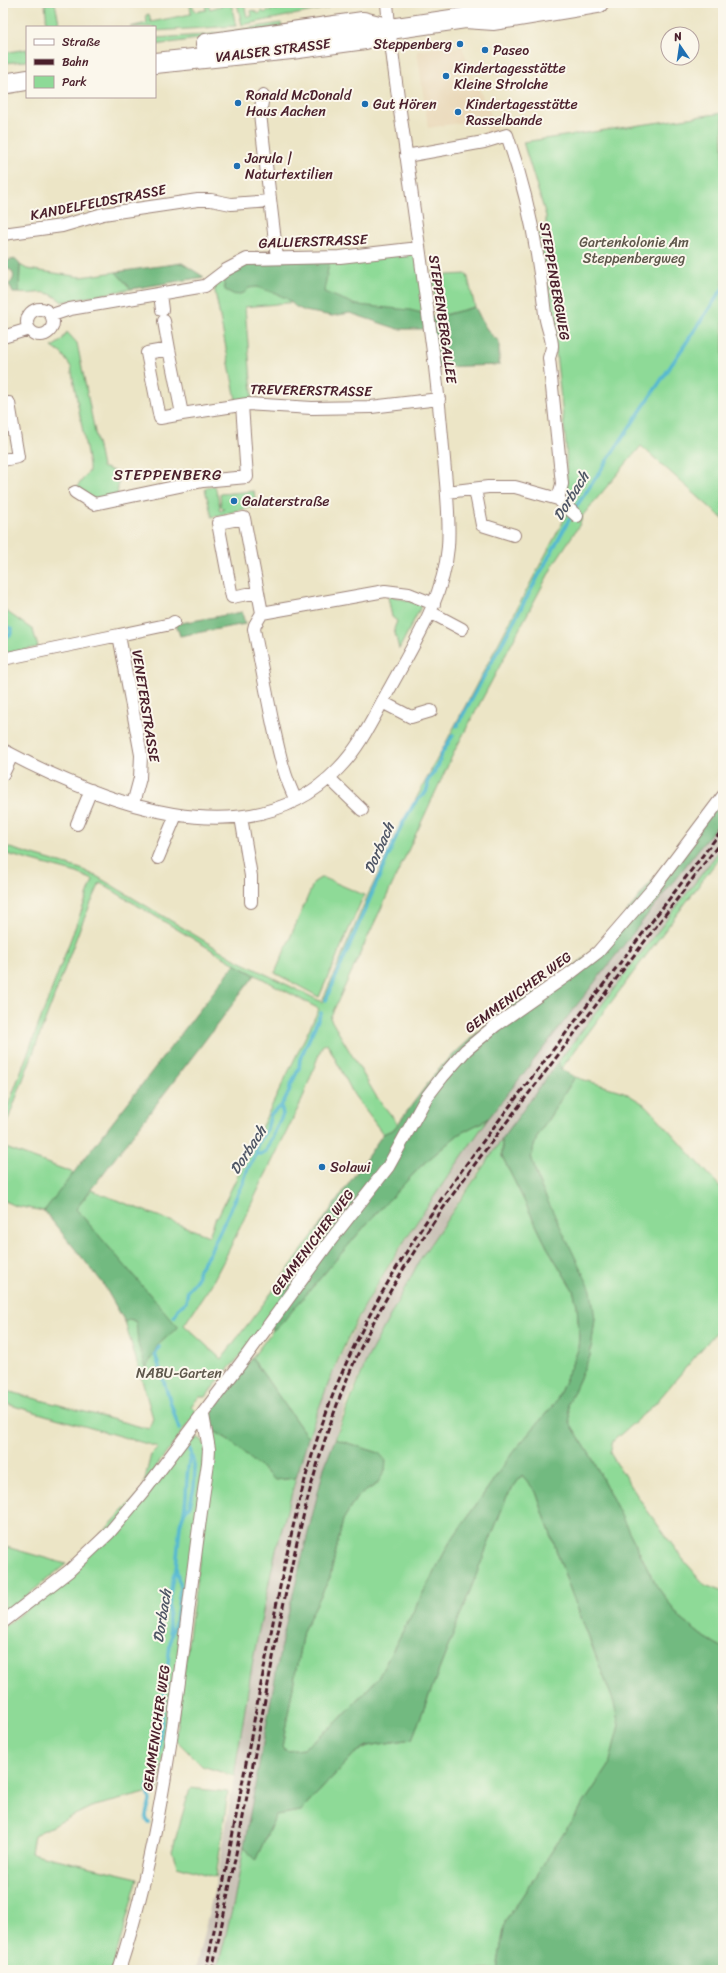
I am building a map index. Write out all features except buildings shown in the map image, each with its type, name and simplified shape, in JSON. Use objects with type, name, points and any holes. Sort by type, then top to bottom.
[{"type":"main road","name":"VAALSER STRASSE","points":[[465,18],[502,3]]},
{"type":"main road","name":"VAALSER STRASSE","points":[[156,63],[291,49],[365,39],[390,29],[465,18],[494,20],[598,3]]},
{"type":"main road","name":"VAALSER STRASSE","points":[[156,51],[363,22],[390,29]]},
{"type":"main road","points":[[3,71],[26,68]]},
{"type":"main road","points":[[3,84],[26,80]]},
{"type":"street","name":"STEPPENBERGALLEE","points":[[3,774],[8,752],[91,790],[134,804],[176,815],[221,819],[241,817],[276,810],[296,800],[329,778],[358,744],[432,608],[442,582],[448,547],[447,492],[439,399],[428,308],[406,156],[387,3]]},
{"type":"street","points":[[263,96],[260,114],[277,258]]},
{"type":"street","name":"STEPPENBERGWEG","points":[[406,156],[484,142],[507,135],[517,163],[530,220],[542,284],[546,326],[550,335],[552,347],[549,358],[562,484],[562,502]]},
{"type":"street","name":"KANDELFELDSTRASSE","points":[[3,234],[62,226],[103,214],[192,201],[211,200],[232,204],[270,201]]},
{"type":"street","name":"GALLIERSTRASSE","points":[[52,315],[70,310],[205,286],[226,270],[247,259],[340,257],[419,248]]},
{"type":"street","points":[[160,294],[182,414]]},
{"type":"street","points":[[45,309],[52,315],[53,324],[48,332],[38,335],[29,329],[27,318],[34,310],[45,309]]},
{"type":"street","points":[[3,337],[29,329]]},
{"type":"street","name":"TREVERERSTRASSE","points":[[169,348],[147,353],[160,418],[242,405],[312,408],[371,407],[439,399]]},
{"type":"street","points":[[3,404],[9,403],[18,457],[3,460]]},
{"type":"street","points":[[75,492],[94,504],[203,481],[247,477],[242,405]]},
{"type":"street","points":[[447,492],[515,487],[562,502],[576,516]]},
{"type":"street","points":[[475,489],[482,525],[514,535]]},
{"type":"street","points":[[258,592],[232,597],[218,523],[244,518],[262,613],[254,629],[281,760],[290,789],[296,800]]},
{"type":"street","points":[[262,613],[385,591],[408,594],[432,608],[462,629]]},
{"type":"street","name":"VENETERSTRASSE","points":[[3,659],[174,622]]},
{"type":"street","name":"VENETERSTRASSE","points":[[119,635],[141,755],[140,778],[134,804]]},
{"type":"street","points":[[382,702],[412,720],[431,711]]},
{"type":"street","points":[[329,778],[362,810]]},
{"type":"street","points":[[77,824],[91,790]]},
{"type":"street","name":"GEMMENICHER WEG","points":[[3,1622],[69,1570],[108,1534],[145,1490],[203,1415],[330,1241],[388,1167],[426,1098],[443,1076],[466,1050],[496,1025],[598,952],[656,885],[723,796]]},
{"type":"street","points":[[158,858],[176,815]]},
{"type":"street","points":[[241,817],[251,876],[251,902]]},
{"type":"street","name":"GEMMENICHER WEG","points":[[118,1970],[144,1876],[166,1777],[195,1550],[208,1464],[209,1449],[203,1415]]},
{"type":"shaded area","points":[[450,45],[451,48],[462,46],[472,74],[497,128],[497,132],[487,137],[484,119],[428,128],[417,51]]},
{"type":"shaded area","points":[[723,818],[723,846],[558,1062],[475,1176],[422,1256],[368,1357],[347,1403],[324,1468],[283,1635],[234,1902],[217,1970],[195,1970],[219,1869],[254,1654],[275,1554],[308,1438],[328,1384],[363,1310],[427,1207],[488,1119]]},
{"type":"green space","points":[[45,3],[55,3],[60,26],[47,26]]},
{"type":"green space","points":[[205,3],[208,3],[210,9],[231,3],[236,26],[156,31],[156,26],[134,26],[147,23],[146,15],[149,14],[151,22],[191,14],[190,5],[192,4],[195,12],[206,10]]},
{"type":"green space","points":[[237,3],[244,3],[247,17],[252,16],[251,11],[253,10],[259,14],[262,11],[265,13],[268,10],[271,11],[273,8],[277,10],[279,7],[283,9],[284,6],[288,8],[290,4],[294,6],[296,3],[300,5],[301,3],[326,3],[328,8],[242,25]]},
{"type":"green space","points":[[281,23],[282,27],[156,45],[156,38],[205,35]]},
{"type":"green space","points":[[26,49],[26,61],[3,63],[3,53]]},
{"type":"green space","points":[[723,113],[723,519],[641,446],[583,515],[580,524],[555,562],[455,750],[330,1018],[376,1096],[398,1124],[394,1129],[383,1134],[354,1095],[327,1043],[322,1046],[302,1100],[224,1260],[211,1285],[184,1325],[221,1359],[264,1303],[318,1228],[325,1237],[244,1352],[221,1377],[206,1397],[199,1397],[191,1406],[197,1412],[144,1483],[151,1454],[158,1447],[3,1403],[3,1390],[149,1429],[153,1418],[125,1322],[130,1319],[136,1322],[137,1328],[158,1345],[177,1327],[76,1209],[91,1190],[209,1236],[216,1217],[218,1216],[319,1009],[235,964],[100,883],[80,928],[3,1133],[3,1119],[93,880],[77,873],[3,853],[3,846],[81,869],[98,877],[233,958],[322,1002],[368,895],[408,814],[567,514],[566,445],[548,280],[538,234],[546,232],[546,216],[523,142]]},
{"type":"green space","points":[[419,248],[429,315],[297,302],[245,307],[253,405],[237,405],[213,281]]},
{"type":"green space","points":[[330,257],[324,292],[357,305],[410,310],[437,317],[475,307],[488,330],[499,341],[499,365],[435,367],[431,329],[398,329],[350,313],[332,316],[305,311],[296,307],[286,298],[257,287],[249,288],[244,293],[235,295],[225,290],[222,273],[234,265]]},
{"type":"green space","points":[[16,259],[20,265],[19,293],[13,293],[9,284],[13,279],[13,274],[11,270],[5,268],[5,261]]},
{"type":"green space","points":[[182,263],[204,277],[131,289],[116,272]]},
{"type":"green space","points":[[20,265],[27,269],[81,277],[116,272],[131,289],[62,302],[50,294],[19,293]]},
{"type":"green space","points":[[434,271],[447,275],[467,274],[475,307],[437,317],[432,276]]},
{"type":"green space","points":[[67,332],[77,343],[102,467],[119,473],[117,499],[94,504],[77,487],[89,471],[89,465],[71,367],[62,354],[52,347],[61,341]]},
{"type":"green space","name":"Galaterstraße","points":[[215,486],[220,506],[219,510],[221,511],[224,509],[221,506],[220,494],[254,491],[255,499],[252,507],[212,517],[205,489],[207,487]]},
{"type":"green space","points":[[392,596],[422,605],[399,649],[394,629],[397,621],[392,617],[388,597]]},
{"type":"green space","points":[[3,609],[33,630],[38,647],[3,654]]},
{"type":"green space","points":[[242,612],[245,624],[180,636],[176,624]]},
{"type":"green space","points":[[723,787],[723,818],[488,1119],[459,1134],[421,1166],[370,1220],[280,1325],[273,1330],[265,1323],[285,1292],[325,1238],[318,1228],[383,1134],[394,1129],[440,1067],[496,1015],[567,972],[594,950],[619,922],[696,825]]},
{"type":"green space","points":[[723,846],[723,853],[561,1069],[558,1062]]},
{"type":"green space","points":[[322,877],[364,895],[319,997],[275,973],[314,882]]},
{"type":"green space","points":[[235,964],[255,975],[76,1209],[178,1327],[158,1345],[146,1368],[138,1344],[136,1322],[130,1319],[125,1322],[102,1282],[44,1211]]},
{"type":"green space","points":[[558,1062],[561,1069],[575,1077],[537,1137],[531,1156],[539,1183],[591,1290],[595,1319],[590,1356],[568,1404],[570,1423],[592,1458],[656,1585],[680,1618],[701,1635],[723,1648],[723,1970],[497,1970],[505,1922],[609,1765],[619,1725],[614,1703],[567,1581],[536,1492],[522,1475],[507,1496],[412,1739],[367,1746],[354,1754],[301,1811],[276,1815],[255,1861],[244,1846],[283,1635],[324,1468],[335,1439],[379,1453],[386,1461],[385,1471],[377,1484],[357,1497],[343,1520],[330,1577],[303,1631],[282,1747],[287,1751],[303,1749],[337,1722],[378,1678],[450,1542],[513,1452],[556,1402],[578,1350],[579,1335],[577,1305],[573,1290],[547,1247],[502,1156],[502,1139]]},
{"type":"green space","points":[[575,1077],[624,1092],[647,1106],[723,1190],[723,1324],[654,1405],[613,1441],[610,1453],[644,1506],[682,1558],[705,1585],[723,1592],[723,1648],[701,1635],[680,1618],[656,1585],[592,1458],[570,1423],[568,1404],[590,1356],[595,1319],[558,1225],[539,1183],[531,1156],[537,1137]]},
{"type":"green space","points":[[488,1119],[407,1236],[377,1284],[340,1356],[308,1438],[252,1358],[273,1330],[280,1325],[370,1220],[421,1166],[459,1134]]},
{"type":"green space","points":[[502,1139],[502,1156],[547,1247],[573,1290],[577,1305],[579,1335],[578,1350],[556,1402],[513,1452],[450,1542],[378,1678],[337,1722],[303,1749],[287,1751],[282,1747],[303,1631],[330,1577],[343,1520],[357,1497],[377,1484],[379,1453],[335,1439],[368,1357],[422,1256]]},
{"type":"green space","points":[[3,1147],[74,1173],[44,1211],[16,1206],[3,1200]]},
{"type":"green space","points":[[252,1358],[308,1438],[296,1478],[275,1480],[229,1440],[211,1429],[211,1412]]},
{"type":"green space","points":[[211,1429],[229,1440],[275,1480],[296,1478],[275,1554],[254,1654],[234,1776],[202,1766],[175,1739],[214,1452],[214,1440]]},
{"type":"green space","points":[[193,1438],[202,1440],[206,1448],[171,1711],[158,1790],[91,1807],[34,1835],[31,1853],[138,1878],[112,1970],[3,1970],[3,1627],[34,1604]]},
{"type":"green space","points":[[522,1475],[536,1492],[567,1581],[614,1703],[619,1725],[609,1765],[505,1922],[497,1970],[217,1970],[234,1902],[244,1846],[255,1861],[276,1815],[301,1811],[354,1754],[368,1746],[412,1739],[507,1496]]},
{"type":"green space","points":[[3,1546],[66,1564],[3,1615]]},
{"type":"green space","points":[[190,1788],[228,1792],[216,1877],[177,1866],[172,1851]]},
{"type":"waterway","name":"Dorbach","points":[[457,726],[576,507],[723,288]]},
{"type":"waterway","points":[[3,624],[12,630],[10,635],[3,638]]},
{"type":"waterway","name":"Dorbach","points":[[326,1000],[401,826],[414,804],[426,792],[428,787],[427,782],[438,766],[442,753],[453,735]]},
{"type":"waterway","name":"Dorbach","points":[[174,1317],[178,1309],[186,1302],[188,1290],[197,1279],[199,1269],[209,1254],[243,1183],[248,1168],[256,1154],[261,1154],[266,1151],[283,1114],[281,1106],[289,1092],[299,1068],[300,1059],[321,1013]]},
{"type":"waterway","points":[[256,1154],[257,1145],[267,1129],[271,1114],[281,1106]]},
{"type":"waterway","name":"Dorbach","points":[[159,1347],[155,1354],[179,1429]]},
{"type":"waterway","name":"Dorbach","points":[[154,1765],[158,1755],[171,1635],[176,1621],[180,1588],[176,1568],[180,1525],[184,1513],[190,1505],[194,1487],[195,1469],[190,1449]]},
{"type":"waterway","points":[[184,1512],[190,1457]]},
{"type":"waterway","points":[[171,1635],[169,1602],[176,1569]]},
{"type":"waterway","name":"Dorbach","points":[[149,1823],[146,1818],[146,1812],[150,1801],[147,1787],[155,1773]]},
{"type":"railway","points":[[206,1970],[288,1549],[313,1451],[336,1387],[378,1300],[428,1218],[513,1101],[723,829]]},
{"type":"railway","points":[[212,1970],[290,1572],[318,1461],[343,1389],[362,1346],[383,1304],[406,1264],[458,1187],[720,843]]},
{"type":"place","name":"Steppenberg","points":[[460,44]]},
{"type":"place","name":"Paseo","points":[[485,50]]},
{"type":"place","name":"Kindertagesstätte Kleine Strolche","points":[[446,76]]},
{"type":"place","name":"Ronald McDonald Haus Aachen","points":[[238,103]]},
{"type":"place","name":"Gut Hören","points":[[365,104]]},
{"type":"place","name":"Kindertagesstätte Rasselbande","points":[[458,112]]},
{"type":"place","name":"Jarula | Naturtextilien","points":[[237,166]]},
{"type":"place","name":"Galaterstraße","points":[[234,501]]},
{"type":"place","name":"Solawi","points":[[322,1167]]},
{"type":"district","name":"STEPPENBERG","points":[[168,475]]},
{"type":"park label","name":"Gartenkolonie Am Steppenbergweg","points":[[634,250]]},
{"type":"park label","name":"NABU-Garten","points":[[179,1373]]}]
